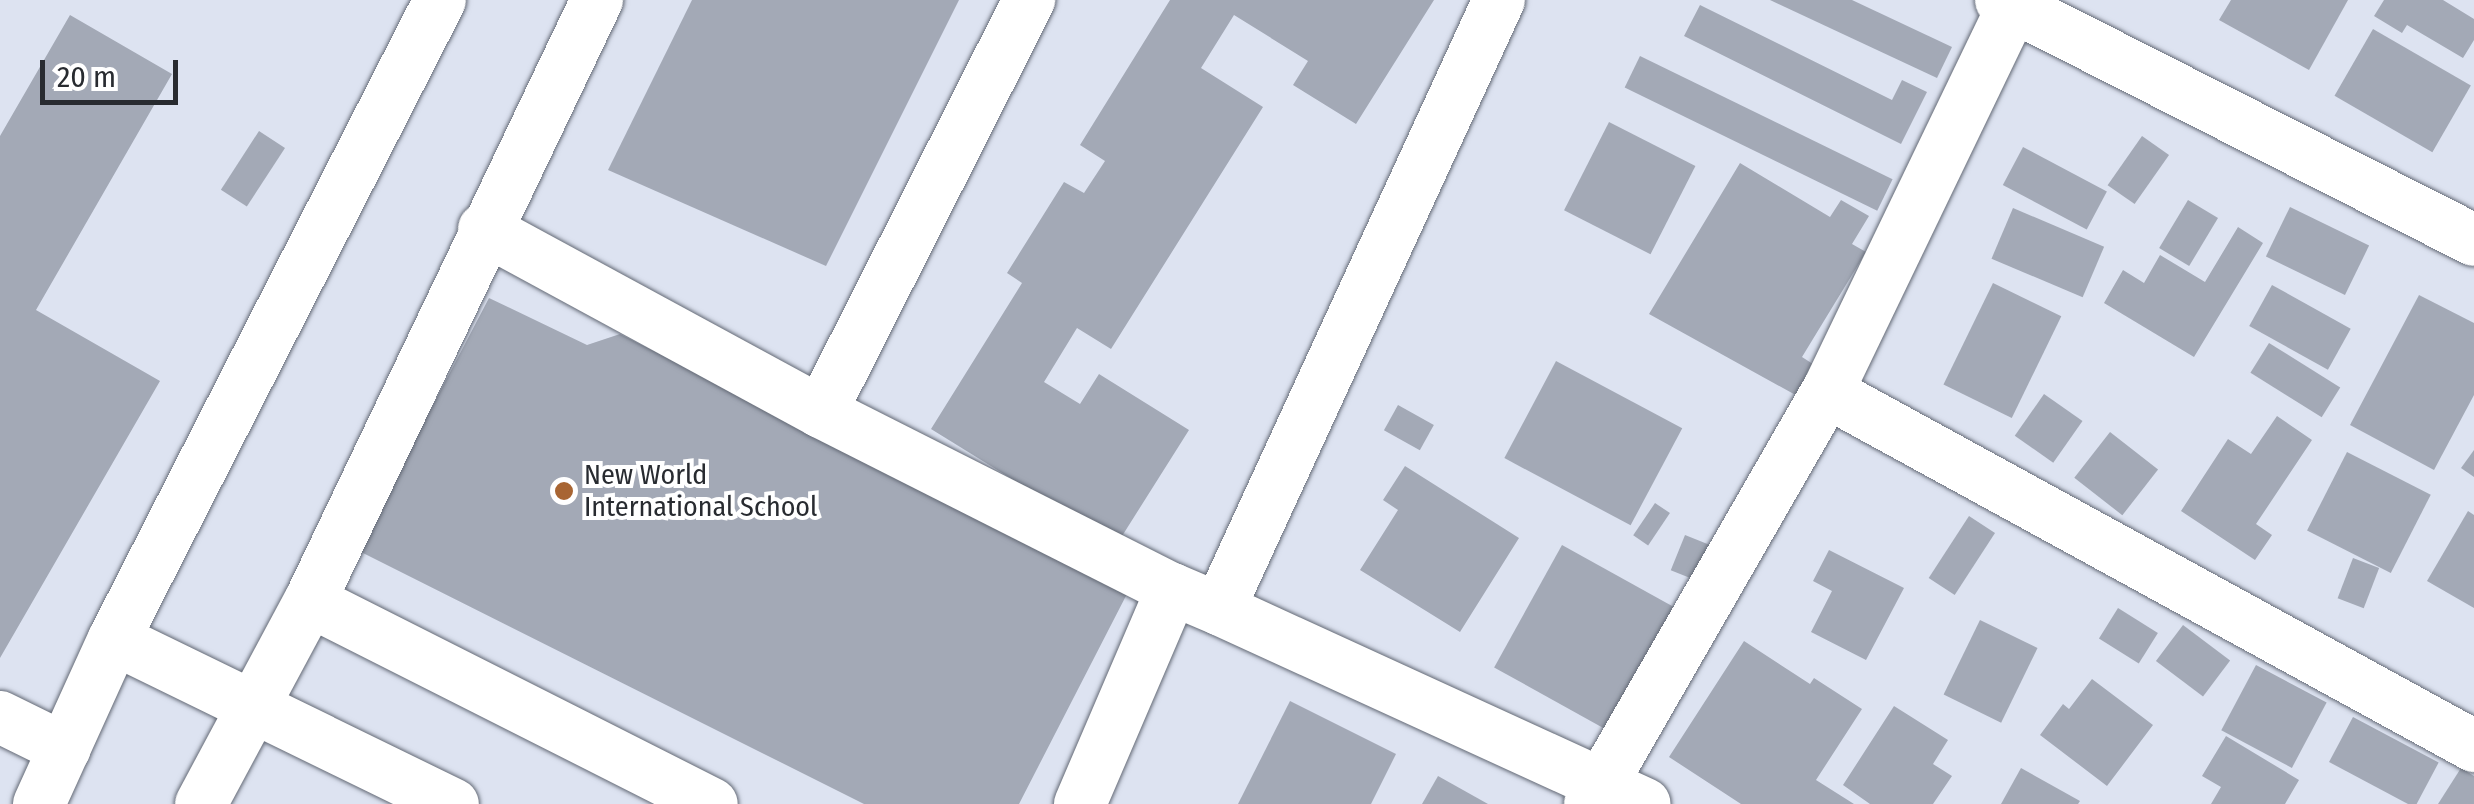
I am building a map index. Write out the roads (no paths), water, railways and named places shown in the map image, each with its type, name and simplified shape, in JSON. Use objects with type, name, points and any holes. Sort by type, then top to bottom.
[{"type":"street","points":[[38,804],[114,639],[440,0]]},
{"type":"street","points":[[201,804],[310,600],[484,229],[597,0]]},
{"type":"street","points":[[821,412],[1029,0]]},
{"type":"street","points":[[1080,804],[1196,599],[1499,0]]},
{"type":"street","points":[[484,229],[821,412],[1196,599],[1612,797],[1827,392],[2010,2],[2474,240]]},
{"type":"street","points":[[1827,392],[2474,746]]},
{"type":"street","points":[[310,600],[712,804]]},
{"type":"street","points":[[114,639],[453,804]]},
{"type":"street","points":[[0,716],[65,749]]},
{"type":"place","name":"New World International School","points":[[564,491]]}]
